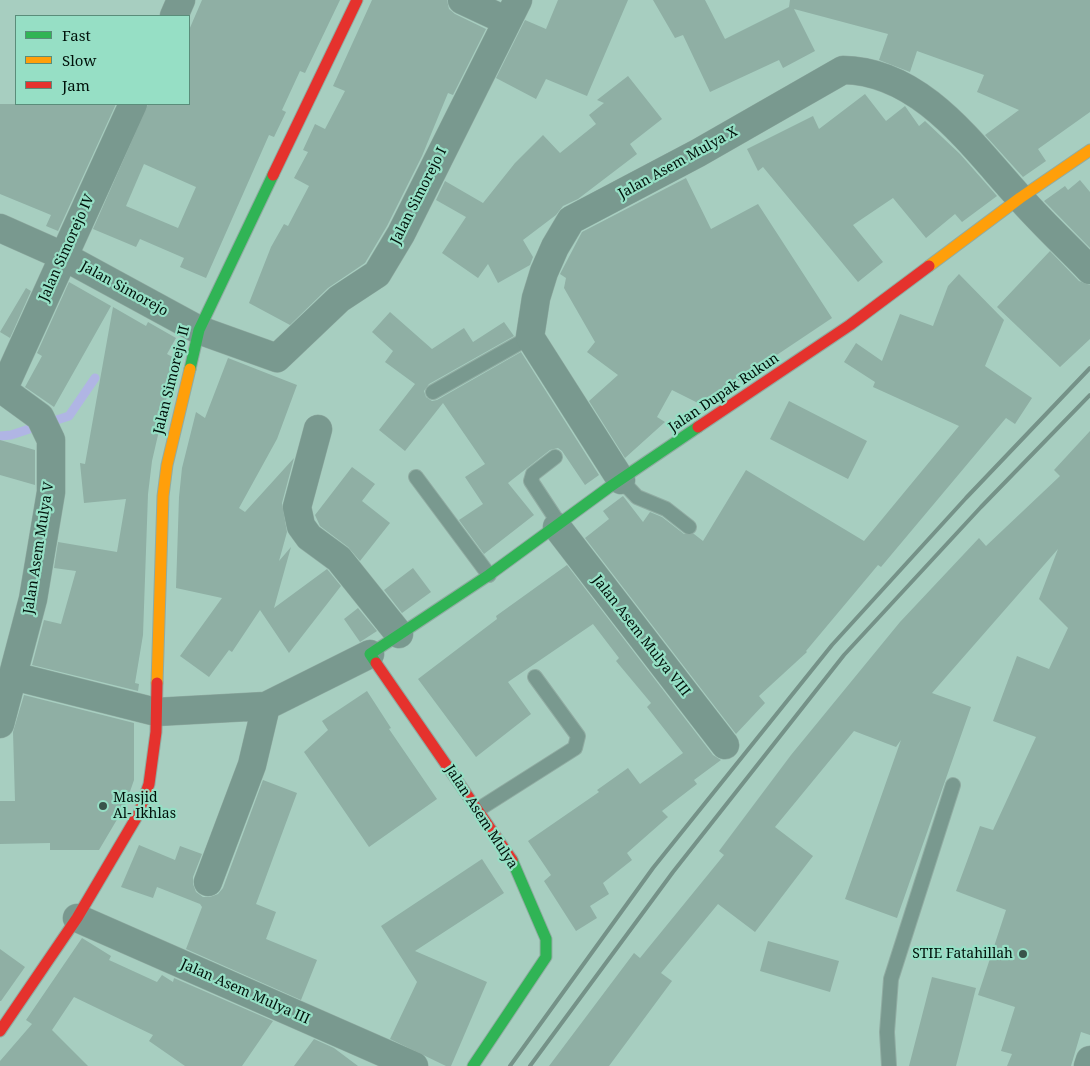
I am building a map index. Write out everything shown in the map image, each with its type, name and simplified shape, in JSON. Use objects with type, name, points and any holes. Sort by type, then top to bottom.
[{"type":"street","points":[[174,15],[181,0]]},
{"type":"street","name":"Jalan Simorejo II","points":[[77,918],[139,813],[149,784],[156,712],[163,496],[166,465],[199,330],[357,0]]},
{"type":"street","points":[[462,0],[512,11]]},
{"type":"street","name":"Jalan Simorejo I","points":[[277,358],[339,299],[377,274],[401,234],[512,11]]},
{"type":"street","name":"Jalan Asem Mulya X","points":[[530,337],[536,298],[544,272],[555,247],[572,220],[698,154],[843,70],[854,70],[884,78],[920,95],[945,115],[1020,198],[1090,270]]},
{"type":"street","name":"Jalan Simorejo IV","points":[[2,390],[133,105]]},
{"type":"street","name":"Jalan Dupak Rukun","points":[[370,654],[489,575],[621,480],[850,325],[1020,198],[1090,150]]},
{"type":"street","name":"Jalan Simorejo","points":[[0,228],[63,256],[199,330],[277,358]]},
{"type":"street","points":[[530,337],[621,480]]},
{"type":"street","name":"Jalan Asem Mulya V","points":[[0,724],[32,599],[51,492],[46,429],[2,390]]},
{"type":"street","points":[[318,429],[297,507],[301,526],[309,537],[339,559],[399,634]]},
{"type":"street","name":"Jalan Asem Mulya VIII","points":[[559,526],[725,746]]},
{"type":"street","points":[[13,676],[156,712],[266,706],[370,654]]},
{"type":"street","name":"Jalan Asem Mulya","points":[[370,654],[510,856],[546,939],[546,957],[473,1066]]},
{"type":"street","points":[[208,882],[252,765],[266,706]]},
{"type":"street","points":[[0,1031],[77,918]]},
{"type":"street","name":"Jalan Asem Mulya III","points":[[77,918],[414,1066]]},
{"type":"street","points":[[1088,1066],[1090,1060]]},
{"type":"lane","points":[[433,392],[530,337]]},
{"type":"lane","points":[[555,457],[533,474],[531,481],[559,526]]},
{"type":"lane","points":[[416,476],[489,575]]},
{"type":"lane","points":[[621,480],[637,497],[666,509],[689,527]]},
{"type":"lane","points":[[479,809],[575,748],[577,744],[578,736],[535,677]]},
{"type":"lane","points":[[889,1066],[887,1032],[891,979],[953,785]]},
{"type":"building","points":[[202,0],[340,0],[305,73],[300,71],[282,110],[286,112],[274,137],[269,135],[206,278],[180,267],[184,258],[140,239],[136,247],[93,229],[148,105],[190,105],[190,28]],"holes":[[[144,164],[196,187],[178,228],[126,206]]]},
{"type":"building","points":[[372,0],[447,0],[449,9],[455,14],[486,29],[453,95],[448,93],[422,156],[387,226],[365,263],[328,288],[290,325],[249,303],[271,247],[284,224],[288,226],[309,186],[294,178],[308,152],[303,150],[315,124],[325,129],[345,91],[333,86]]},
{"type":"building","points":[[558,0],[628,0],[587,96],[546,79],[536,99],[496,78],[525,20],[546,29]]},
{"type":"building","points":[[653,0],[705,0],[725,39],[789,7],[790,0],[1090,0],[1090,112],[1038,149],[1046,161],[1023,177],[985,135],[1019,110],[977,92],[984,75],[917,51],[910,72],[879,60],[888,34],[794,9],[815,51],[783,68],[779,60],[710,92],[683,35],[675,38]]},
{"type":"building","points":[[628,76],[662,119],[630,144],[637,154],[578,199],[563,206],[556,215],[523,240],[533,257],[530,265],[498,283],[488,264],[478,278],[442,253],[466,217],[436,200],[445,181],[483,203],[515,163],[543,135],[560,153],[596,124],[589,115],[604,103],[597,100]]},
{"type":"building","points":[[865,94],[886,121],[905,106],[919,126],[925,121],[960,154],[997,196],[962,222],[955,214],[926,238],[893,198],[853,225],[883,262],[858,282],[763,167],[758,171],[747,149],[813,116],[819,129]]},
{"type":"building","points":[[0,104],[116,105],[58,231],[46,226],[51,215],[0,194]]},
{"type":"building","points":[[686,178],[711,229],[758,204],[832,318],[702,405],[672,390],[657,417],[665,422],[625,458],[589,401],[618,375],[587,352],[595,342],[564,288],[566,278],[560,274],[582,232]]},
{"type":"building","points":[[1080,180],[1090,192],[1090,248],[1044,201],[1065,186],[1068,190]]},
{"type":"building","points":[[1050,251],[1079,281],[1090,285],[1090,339],[1060,367],[997,307]]},
{"type":"building","points":[[959,274],[1004,320],[985,366],[1032,398],[1015,424],[1006,418],[881,567],[878,565],[807,652],[759,696],[765,703],[736,734],[585,538],[609,519],[603,511],[623,496],[643,522],[650,512],[662,517],[684,534],[694,534],[703,541],[746,470],[864,541],[959,426],[873,387],[875,382],[844,362],[856,343],[882,361],[900,314],[933,326],[948,286]]},
{"type":"building","points":[[69,282],[111,306],[54,407],[25,387],[42,356],[37,353]]},
{"type":"building","points":[[26,288],[31,291],[10,338],[0,332]]},
{"type":"building","points":[[113,307],[146,326],[148,322],[176,338],[167,354],[176,359],[170,385],[165,394],[167,396],[152,461],[148,494],[143,635],[135,683],[139,684],[138,691],[32,665],[44,620],[61,624],[76,571],[54,568],[58,542],[117,552],[126,499],[84,503],[80,463],[85,464]]},
{"type":"building","points":[[390,312],[432,349],[464,328],[473,342],[504,322],[514,336],[429,384],[424,391],[426,397],[432,401],[437,400],[521,352],[599,475],[585,485],[562,451],[558,448],[550,450],[508,483],[534,515],[484,554],[459,520],[483,504],[465,477],[485,464],[443,403],[405,451],[379,430],[415,384],[385,362],[393,351],[372,332]]},
{"type":"building","points":[[228,358],[297,385],[277,439],[239,508],[245,512],[294,458],[282,503],[287,532],[279,561],[291,547],[274,608],[327,569],[341,586],[289,653],[260,610],[232,652],[229,650],[209,677],[180,656],[222,598],[176,588],[179,497],[182,468],[196,412],[205,418]]},
{"type":"building","points":[[789,401],[867,441],[848,479],[770,439]]},
{"type":"building","points":[[1090,431],[1090,1035],[1081,1032],[1071,1066],[1007,1066],[1012,1054],[1001,1051],[1015,1007],[978,995],[1006,910],[956,891],[980,826],[993,830],[1036,737],[993,721],[1017,656],[1049,669],[1068,628],[1039,599],[1058,549],[932,693],[971,707],[897,918],[845,899],[901,740],[896,747],[854,731],[775,827],[813,856],[755,932],[718,904],[661,973],[672,981],[609,1066],[549,1066],[634,953],[640,958],[724,855],[719,851],[791,755],[900,622],[979,538],[986,546],[1060,476],[1054,470]]},
{"type":"building","points":[[0,440],[35,450],[35,485],[0,475]]},
{"type":"building","points":[[352,467],[375,484],[362,501],[390,523],[360,561],[348,547],[320,526],[315,515]]},
{"type":"building","points":[[567,565],[713,755],[721,760],[694,780],[697,784],[662,811],[668,817],[627,853],[632,860],[603,883],[609,894],[590,906],[597,918],[576,931],[544,881],[551,875],[528,841],[599,792],[597,790],[628,768],[640,784],[683,753],[647,707],[651,703],[616,661],[619,658],[593,624],[508,682],[531,714],[476,757],[418,679],[497,619],[496,616]]},
{"type":"building","points":[[413,568],[431,592],[402,613],[384,590]]},
{"type":"building","points":[[358,608],[377,631],[360,642],[344,619]]},
{"type":"building","points":[[367,691],[391,728],[389,729],[437,799],[369,847],[304,752],[328,730],[322,721]]},
{"type":"building","points":[[24,695],[134,723],[134,780],[125,806],[99,850],[50,850],[50,843],[0,844],[0,801],[15,801],[13,732]]},
{"type":"building","points":[[263,780],[297,793],[256,904],[276,912],[266,939],[317,960],[301,1000],[186,949],[202,907],[200,904],[157,887],[153,898],[121,887],[139,845],[175,860],[180,846],[202,854],[193,877],[196,892],[203,897],[218,894],[223,888]]},
{"type":"building","points":[[482,859],[504,893],[415,951],[487,982],[451,1066],[446,1066],[390,1039],[417,982],[381,926]]},
{"type":"building","points":[[82,938],[111,956],[109,960],[157,982],[162,975],[173,982],[174,978],[273,1021],[242,1066],[185,1066],[149,1041],[153,1035],[74,997],[52,1030],[88,1066],[0,1066],[0,1061],[32,1024],[26,1020]]},
{"type":"building","points":[[768,941],[839,961],[830,992],[760,971]]},
{"type":"building","points":[[0,949],[25,967],[1,1001],[0,1001]]},
{"type":"building","points":[[932,977],[976,988],[956,1066],[909,1066]]},
{"type":"building","points":[[314,1039],[334,1048],[358,1066],[294,1066]]},
{"type":"waterway","points":[[0,436],[11,435],[69,416],[95,378]]},
{"type":"railway","points":[[510,1066],[653,868],[832,645],[966,498],[1090,368]]},
{"type":"railway","points":[[530,1066],[673,872],[844,655],[981,507],[1090,395]]},
{"type":"traffic: fast","points":[[190,369],[199,330],[273,175]]},
{"type":"traffic: fast","points":[[376,663],[370,654],[489,575],[608,488],[698,427]]},
{"type":"traffic: fast","points":[[473,1066],[546,957],[546,939],[512,860]]},
{"type":"traffic: slow","points":[[929,266],[1020,198],[1090,150]]},
{"type":"traffic: slow","points":[[157,683],[163,496],[167,465],[190,369]]},
{"type":"traffic: jam","points":[[273,175],[357,0]]},
{"type":"traffic: jam","points":[[698,427],[850,325],[929,266]]},
{"type":"traffic: jam","points":[[376,663],[512,860]]},
{"type":"traffic: jam","points":[[0,1031],[77,918],[139,813],[149,784],[156,732],[157,683]]},
{"type":"place","name":"Masjid Al- Ikhlas","points":[[103,806]]},
{"type":"place","name":"STIE Fatahillah","points":[[1023,954]]}]
